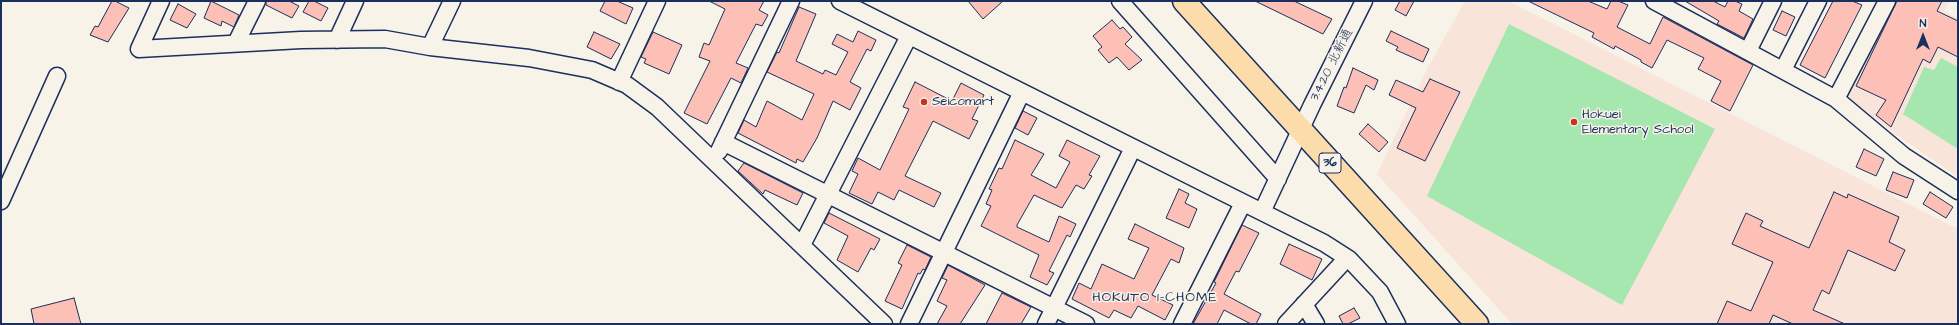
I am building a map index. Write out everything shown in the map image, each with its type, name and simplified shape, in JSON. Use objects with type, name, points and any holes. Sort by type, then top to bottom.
[{"type":"highway","name":"36","points":[[1184,1],[1477,324]]},
{"type":"street","points":[[161,1],[139,49],[236,43],[385,39],[529,58],[592,70],[627,85],[657,107],[884,324]]},
{"type":"street","points":[[236,43],[257,1]]},
{"type":"street","points":[[337,40],[355,1]]},
{"type":"street","points":[[430,46],[452,1]]},
{"type":"street","points":[[619,82],[657,1]]},
{"type":"street","points":[[714,162],[791,1]]},
{"type":"street","points":[[840,1],[1324,243],[1347,258],[1380,292],[1397,324]]},
{"type":"street","points":[[1120,1],[1278,179]]},
{"type":"street","name":"3.4.20 北新通","points":[[1262,212],[1300,129],[1364,1]]},
{"type":"street","points":[[1654,1],[1683,8],[1748,51],[1836,99],[1904,156],[1958,191]]},
{"type":"street","points":[[1748,51],[1773,1]]},
{"type":"street","points":[[1783,70],[1818,1]]},
{"type":"street","points":[[1836,99],[1887,1]]},
{"type":"street","points":[[802,245],[909,36]]},
{"type":"street","points":[[1,201],[57,76]]},
{"type":"street","points":[[909,324],[1022,92]]},
{"type":"street","points":[[723,142],[1086,324]]},
{"type":"street","points":[[1046,324],[1133,148]]},
{"type":"street","points":[[1182,324],[1243,203]]},
{"type":"street","points":[[1286,324],[1347,258]]},
{"type":"street","points":[[1304,304],[1316,324]]},
{"type":"shaded area","name":"Hokuei Elementary School","points":[[1465,1],[1508,1],[1958,229],[1958,324],[1512,324],[1377,174],[1427,69]]},
{"type":"shaded area","points":[[1895,1],[1950,1],[1944,11],[1958,18],[1958,177],[1898,136],[1846,96]]},
{"type":"green space","points":[[1509,24],[1715,129],[1622,305],[1427,196]]},
{"type":"green space","points":[[1941,58],[1958,67],[1958,149],[1903,114],[1924,67],[1934,70]]},
{"type":"building","points":[[112,1],[129,8],[108,42],[90,35],[95,26],[98,27]]},
{"type":"building","points":[[211,1],[239,15],[234,27],[222,21],[221,26],[204,18]]},
{"type":"building","points":[[266,1],[289,1],[299,6],[292,18],[266,5]]},
{"type":"building","points":[[309,1],[314,1],[328,8],[321,21],[303,12]]},
{"type":"building","points":[[605,1],[617,1],[633,8],[626,24],[600,11]]},
{"type":"building","points":[[709,1],[764,1],[759,10],[768,15],[762,26],[756,24],[736,63],[748,68],[741,83],[731,78],[707,124],[684,113],[710,61],[699,57],[704,43],[709,45],[725,9]]},
{"type":"building","points":[[968,1],[1003,1],[983,19]]},
{"type":"building","points":[[1255,1],[1294,1],[1332,19],[1323,34]]},
{"type":"building","points":[[1400,1],[1414,1],[1406,16],[1395,10]]},
{"type":"building","points":[[1528,1],[1588,1],[1607,9],[1611,1],[1618,1],[1628,5],[1617,27],[1650,44],[1663,17],[1753,65],[1730,111],[1711,101],[1721,81],[1698,69],[1704,58],[1667,40],[1652,68],[1641,62],[1641,60],[1615,46],[1614,49],[1592,37],[1594,33]]},
{"type":"building","points":[[1685,1],[1713,1],[1725,7],[1728,1],[1735,1],[1742,4],[1739,11],[1753,19],[1744,38],[1717,24],[1719,21]]},
{"type":"building","points":[[1833,1],[1852,1],[1862,5],[1825,78],[1800,65]]},
{"type":"building","points":[[1897,1],[1942,1],[1937,11],[1958,21],[1958,57],[1938,47],[1930,63],[1923,59],[1891,127],[1876,115],[1886,100],[1856,86]]},
{"type":"building","points":[[178,4],[196,14],[187,28],[170,20]]},
{"type":"building","points":[[799,7],[816,14],[796,61],[823,74],[825,70],[836,75],[848,52],[832,44],[837,34],[853,42],[858,31],[876,40],[871,51],[867,49],[850,82],[861,88],[850,110],[833,101],[817,138],[803,162],[797,159],[796,163],[738,133],[744,120],[756,127],[767,101],[802,120],[814,94],[767,72],[777,52],[779,53]]},
{"type":"building","points":[[1782,11],[1795,17],[1786,36],[1773,30]]},
{"type":"building","points":[[1112,20],[1120,29],[1123,27],[1132,37],[1125,44],[1142,60],[1129,70],[1117,57],[1109,63],[1098,50],[1102,47],[1093,36]]},
{"type":"building","points":[[1391,31],[1429,49],[1423,62],[1396,50],[1398,47],[1386,41]]},
{"type":"building","points":[[594,32],[620,44],[611,59],[587,47]]},
{"type":"building","points":[[653,32],[682,45],[669,74],[644,63],[646,59],[641,57]]},
{"type":"building","points":[[1353,68],[1378,80],[1374,90],[1366,85],[1354,113],[1337,106],[1344,87],[1346,88]]},
{"type":"building","points":[[1430,79],[1460,92],[1425,161],[1397,148],[1416,108],[1389,95],[1396,80],[1423,92]]},
{"type":"building","points":[[915,82],[952,101],[961,83],[984,95],[972,119],[978,121],[969,139],[933,121],[905,176],[941,193],[934,207],[899,190],[894,200],[878,192],[872,204],[849,193],[858,174],[852,171],[858,158],[880,170],[909,109],[903,107]]},
{"type":"building","points":[[1023,111],[1037,118],[1028,135],[1015,128]]},
{"type":"building","points":[[1368,124],[1388,142],[1379,152],[1359,134]]},
{"type":"building","points":[[1015,140],[1044,154],[1031,175],[1056,188],[1070,162],[1059,156],[1067,140],[1100,156],[1089,175],[1092,176],[1084,189],[1076,185],[1062,208],[1034,195],[1017,225],[1017,227],[1049,242],[1059,216],[1076,224],[1070,237],[1067,235],[1049,271],[1054,273],[1047,285],[1030,277],[1039,255],[981,226],[991,206],[986,204],[992,190],[989,189],[999,168],[1002,169]]},
{"type":"building","points":[[1864,149],[1884,159],[1876,176],[1856,167]]},
{"type":"building","points":[[744,163],[803,193],[797,205],[765,190],[763,194],[738,171]]},
{"type":"building","points":[[1893,172],[1914,180],[1907,198],[1886,190]]},
{"type":"building","points":[[1179,189],[1189,194],[1185,203],[1197,209],[1189,228],[1166,218]]},
{"type":"building","points":[[1834,192],[1847,198],[1848,194],[1899,217],[1889,242],[1905,250],[1895,271],[1848,250],[1829,294],[1822,290],[1813,310],[1845,324],[1793,324],[1773,315],[1769,324],[1717,324],[1727,301],[1751,311],[1773,262],[1732,244],[1746,213],[1763,221],[1760,226],[1809,248]]},
{"type":"building","points":[[1930,192],[1953,207],[1946,218],[1923,204]]},
{"type":"building","points":[[829,213],[880,239],[874,250],[871,248],[858,272],[837,260],[848,236],[824,223]]},
{"type":"building","points":[[1135,224],[1184,248],[1179,263],[1171,259],[1152,295],[1173,305],[1165,320],[1138,306],[1131,318],[1114,310],[1109,318],[1072,299],[1079,283],[1091,289],[1102,264],[1134,279],[1149,248],[1128,239]]},
{"type":"building","points":[[1242,225],[1259,233],[1239,272],[1236,271],[1224,294],[1261,314],[1256,324],[1251,324],[1224,310],[1217,324],[1193,324],[1216,283],[1214,282]]},
{"type":"building","points":[[1289,244],[1322,259],[1312,280],[1280,264]]},
{"type":"building","points":[[907,245],[931,257],[925,270],[923,269],[920,274],[918,273],[902,309],[885,301],[902,265],[898,263]]},
{"type":"building","points":[[948,265],[985,285],[960,324],[937,324],[947,306],[937,301],[947,280],[942,278]]},
{"type":"building","points":[[1002,293],[1031,307],[1021,324],[986,324]]},
{"type":"building","points":[[74,298],[81,324],[34,324],[31,309]]},
{"type":"building","points":[[1354,308],[1360,318],[1348,324],[1343,324],[1339,316]]},
{"type":"place","name":"Seicomart","points":[[924,102]]},
{"type":"place","name":"Hokuei Elementary School","points":[[1574,122]]},
{"type":"district","name":"HOKUTO 1-CHOME","points":[[1155,298]]}]
